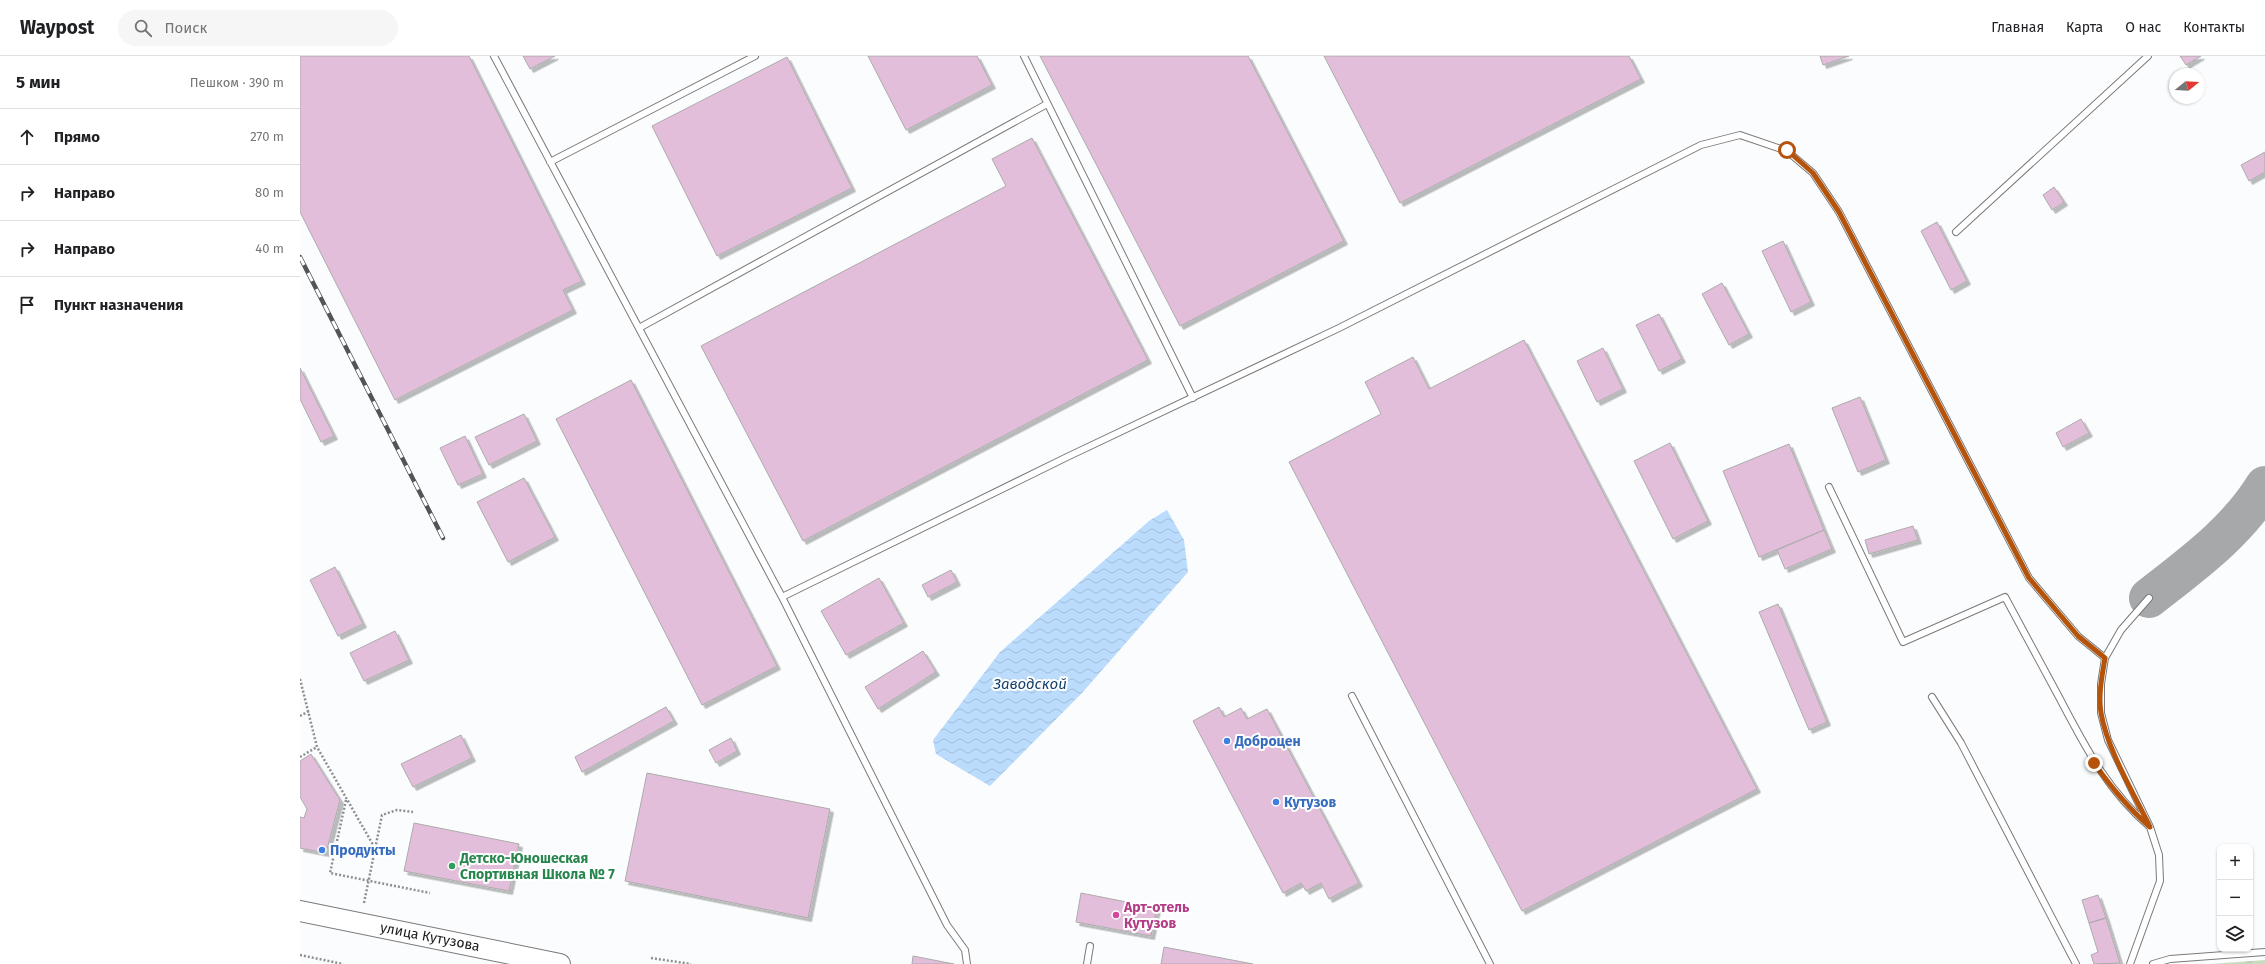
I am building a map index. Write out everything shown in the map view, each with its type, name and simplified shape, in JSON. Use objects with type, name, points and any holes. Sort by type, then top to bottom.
[{"type":"main road","name":"улица Кутузова","points":[[300,911],[560,964]]},
{"type":"lane","points":[[494,56],[782,597],[947,926],[965,950],[967,964]]},
{"type":"lane","points":[[550,162],[755,56]]},
{"type":"lane","points":[[1024,56],[1193,398]]},
{"type":"lane","points":[[1956,232],[2148,56]]},
{"type":"lane","points":[[639,328],[1048,104]]},
{"type":"lane","points":[[782,597],[1339,328],[1701,145],[1740,135],[1787,150],[1813,173],[1839,212],[2029,578],[2078,636],[2105,658]]},
{"type":"lane","points":[[1829,487],[1903,642],[2005,598],[2094,763],[2113,790],[2133,812],[2150,827]]},
{"type":"lane","points":[[2130,964],[2160,880],[2159,855],[2150,827],[2108,740],[2101,713],[2101,684],[2105,658],[2121,630],[2149,598]]},
{"type":"lane","points":[[1352,696],[1490,964]]},
{"type":"lane","points":[[1932,696],[1961,743],[2076,964]]},
{"type":"lane","points":[[1087,964],[1090,946]]},
{"type":"lane","points":[[2153,964],[2170,959],[2265,952]]},
{"type":"path","points":[[300,679],[317,747],[376,850]]},
{"type":"path","points":[[300,716],[308,711]]},
{"type":"path","points":[[300,757],[317,747]]},
{"type":"path","points":[[346,800],[330,874],[430,893]]},
{"type":"path","points":[[364,903],[382,815],[396,810],[413,812]]},
{"type":"path","points":[[300,955],[343,964]]},
{"type":"path","points":[[651,958],[691,964]]},
{"type":"green space","points":[[2265,960],[2265,964],[2211,964]]},
{"type":"water","name":"Заводской","points":[[1167,510],[1184,540],[1188,572],[1082,693],[990,786],[936,754],[933,740],[1000,652],[1149,521]]},
{"type":"building","points":[[300,56],[469,56],[582,281],[563,290],[573,310],[395,400],[300,212]]},
{"type":"building","points":[[523,56],[555,56],[530,69]]},
{"type":"building","points":[[868,56],[977,56],[992,85],[906,130]]},
{"type":"building","points":[[1040,56],[1248,56],[1344,241],[1180,326]]},
{"type":"building","points":[[1324,56],[1629,56],[1641,79],[1400,203]]},
{"type":"building","points":[[1820,56],[1849,56],[1823,65]]},
{"type":"building","points":[[2180,56],[2201,56],[2186,65]]},
{"type":"building","points":[[787,57],[852,188],[717,256],[652,126]]},
{"type":"building","points":[[1032,138],[1148,360],[803,541],[701,346],[1006,186],[992,159]]},
{"type":"building","points":[[2265,152],[2265,172],[2249,181],[2241,165]]},
{"type":"building","points":[[2054,187],[2064,202],[2052,210],[2043,195]]},
{"type":"building","points":[[1937,222],[1967,281],[1951,290],[1921,231]]},
{"type":"building","points":[[1783,241],[1811,302],[1791,312],[1762,251]]},
{"type":"building","points":[[1722,283],[1749,334],[1729,345],[1702,294]]},
{"type":"building","points":[[1659,314],[1682,359],[1659,371],[1636,325]]},
{"type":"building","points":[[1524,340],[1757,789],[1522,911],[1289,462],[1381,414],[1365,382],[1413,357],[1429,389]]},
{"type":"building","points":[[1603,348],[1623,389],[1597,402],[1577,361]]},
{"type":"building","points":[[300,368],[334,436],[321,442],[300,399]]},
{"type":"building","points":[[631,380],[777,666],[702,705],[556,419]]},
{"type":"building","points":[[1860,397],[1886,460],[1858,472],[1832,408]]},
{"type":"building","points":[[524,414],[537,441],[489,465],[475,437]]},
{"type":"building","points":[[2081,419],[2089,433],[2063,447],[2056,433]]},
{"type":"building","points":[[465,436],[483,474],[458,485],[440,448]]},
{"type":"building","points":[[1670,443],[1708,521],[1673,539],[1634,461]]},
{"type":"building","points":[[1789,444],[1824,530],[1759,557],[1723,471]]},
{"type":"building","points":[[524,478],[555,537],[508,562],[477,502]]},
{"type":"building","points":[[1913,526],[1918,540],[1869,554],[1865,540]]},
{"type":"building","points":[[1824,530],[1832,549],[1785,569],[1777,550]]},
{"type":"building","points":[[335,567],[363,624],[338,636],[310,580]]},
{"type":"building","points":[[951,570],[957,582],[928,597],[922,585]]},
{"type":"building","points":[[879,578],[904,623],[846,655],[821,611]]},
{"type":"building","points":[[1778,604],[1827,722],[1809,730],[1759,612]]},
{"type":"building","points":[[395,631],[409,660],[364,681],[350,653]]},
{"type":"building","points":[[923,651],[936,672],[878,709],[865,687]]},
{"type":"building","points":[[666,707],[674,721],[582,772],[575,757]]},
{"type":"building","name":"Кутузов","points":[[1219,707],[1224,717],[1241,708],[1247,719],[1267,709],[1359,883],[1329,899],[1321,883],[1306,891],[1301,883],[1283,893],[1193,721]]},
{"type":"building","points":[[461,735],[472,758],[413,787],[401,764]]},
{"type":"building","points":[[731,738],[737,751],[716,763],[709,750]]},
{"type":"building","points":[[311,754],[340,800],[326,853],[300,848],[300,817],[304,818],[307,809],[300,797],[300,761]]},
{"type":"building","points":[[647,773],[830,809],[808,918],[625,881]]},
{"type":"building","points":[[414,823],[519,844],[509,891],[404,871]]},
{"type":"building","name":"Арт-отель Кутузов","points":[[1081,893],[1157,908],[1151,936],[1076,922]]},
{"type":"building","points":[[2098,895],[2106,918],[2089,923],[2082,900]]},
{"type":"building","points":[[2106,918],[2120,963],[2094,964],[2091,955],[2098,952],[2089,923]]},
{"type":"building","points":[[1164,947],[1253,964],[1161,964]]},
{"type":"building","points":[[913,956],[954,964],[912,964]]},
{"type":"taxiway","points":[[2149,598],[2197,560],[2227,533],[2241,519],[2265,486]]},
{"type":"railway","points":[[300,257],[443,538]]},
{"type":"place","name":"Доброцен","points":[[1227,741]]},
{"type":"place","name":"Кутузов","points":[[1276,802]]},
{"type":"place","name":"Продукты","points":[[322,850]]},
{"type":"place","name":"Детско-Юношеская Спортивная Школа № 7","points":[[452,866]]},
{"type":"place","name":"Арт-отель Кутузов","points":[[1116,915]]},
{"type":"route","points":[[1787,150],[1813,173],[1839,212],[2029,578],[2078,636],[2105,658],[2101,684],[2101,713],[2108,740],[2150,827],[2133,812],[2113,790],[2094,763]]}]
